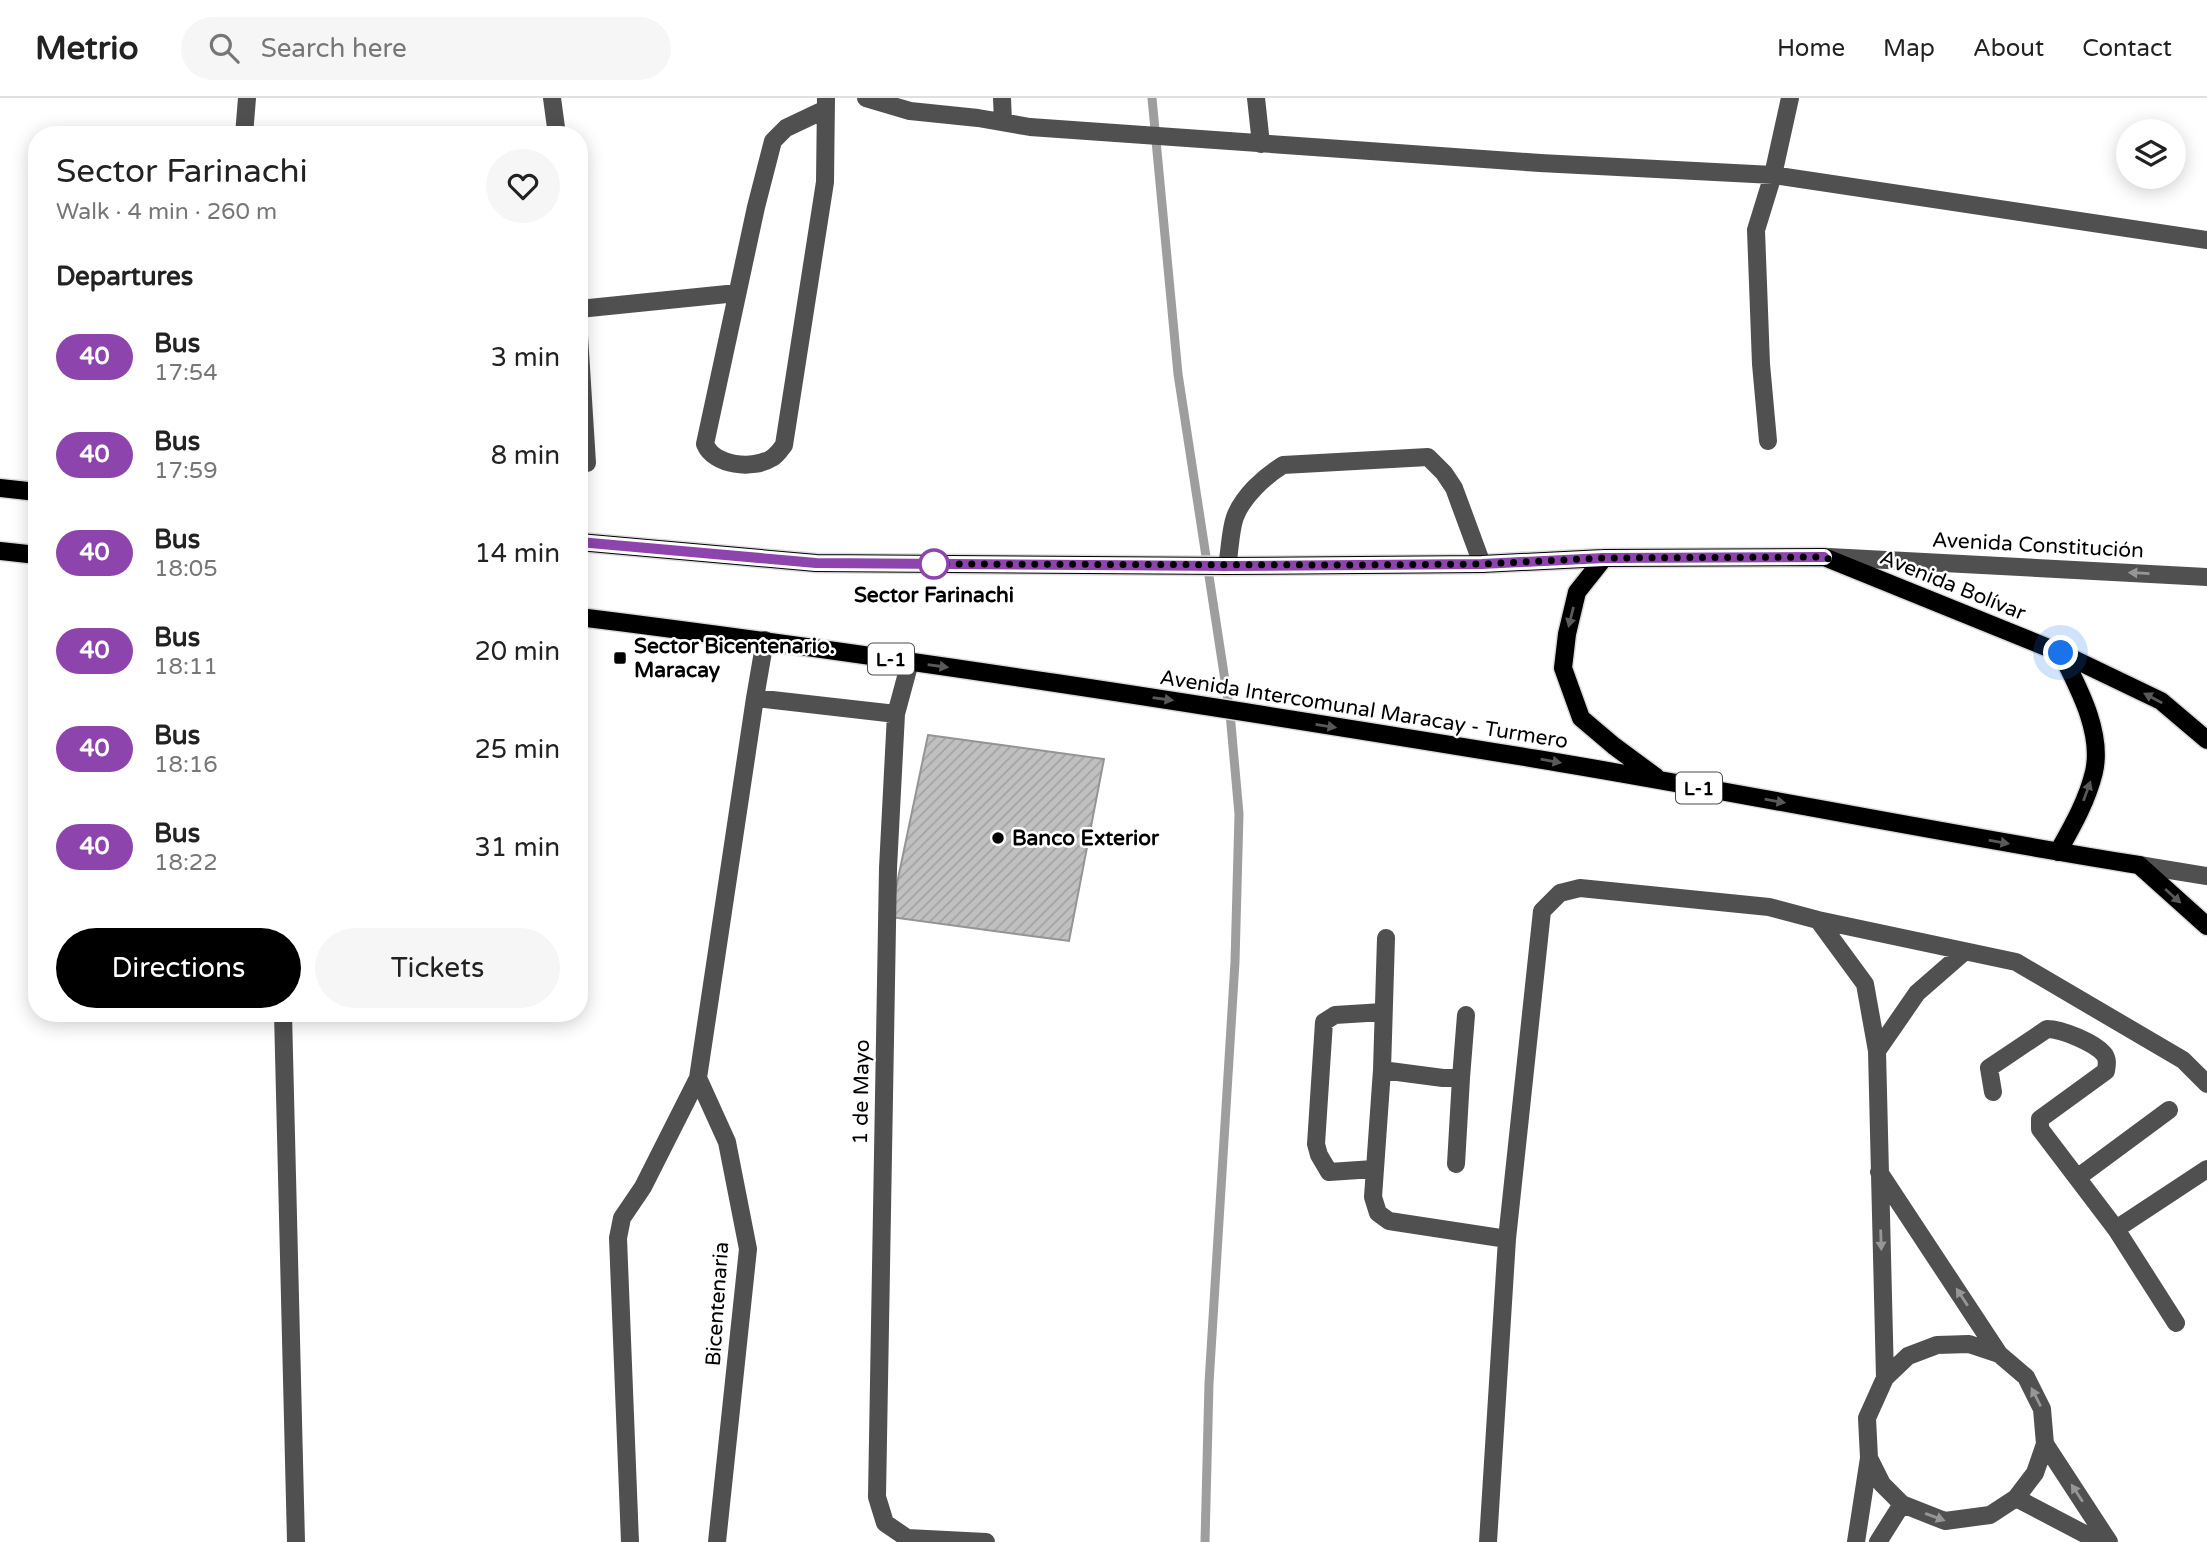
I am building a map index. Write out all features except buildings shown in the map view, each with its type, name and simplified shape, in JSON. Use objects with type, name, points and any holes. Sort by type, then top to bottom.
[{"type":"main road","points":[[0,488],[28,491]]},
{"type":"main road","points":[[588,543],[816,563],[1222,566],[1482,564],[1604,558],[1824,557]]},
{"type":"main road","points":[[0,551],[28,554]]},
{"type":"main road","name":"Avenida Bolívar","points":[[1824,557],[2061,653],[2161,701],[2207,740]]},
{"type":"main road","points":[[1604,558],[1577,593],[1567,634],[1563,668],[1581,718],[1661,781]]},
{"type":"main road","name":"Avenida Intercomunal Maracay - Turmero","points":[[588,618],[765,640],[1202,705],[1539,759],[2139,865]]},
{"type":"main road","points":[[2058,852],[2079,813],[2094,770],[2094,736],[2085,700],[2061,653]]},
{"type":"main road","points":[[2139,865],[2207,926]]},
{"type":"street","points":[[245,126],[247,98]]},
{"type":"street","points":[[552,98],[556,126]]},
{"type":"street","points":[[866,98],[910,111],[1030,127],[1540,163],[1773,175],[2207,240]]},
{"type":"street","points":[[1002,98],[1003,122]]},
{"type":"street","points":[[1256,98],[1261,144]]},
{"type":"street","points":[[1768,441],[1761,364],[1756,230],[1773,175],[1790,98]]},
{"type":"street","points":[[825,104],[825,182],[784,445],[772,458],[748,464],[732,463],[714,457],[705,444],[772,141],[786,128],[825,104]]},
{"type":"street","points":[[588,308],[737,293]]},
{"type":"street","points":[[1222,566],[1235,518],[1244,502],[1266,475],[1283,465],[1428,457],[1454,488],[1482,564]]},
{"type":"street","name":"Avenida Constitución","points":[[1824,557],[2207,577]]},
{"type":"street","points":[[629,1542],[618,1238],[622,1218],[643,1188],[698,1077],[765,640]]},
{"type":"street","name":"1 de Mayo","points":[[910,662],[896,714],[887,882],[877,1497],[884,1523],[907,1538],[986,1542]]},
{"type":"street","points":[[755,698],[896,714]]},
{"type":"street","points":[[2139,865],[2207,876]]},
{"type":"street","points":[[1488,1542],[1507,1239],[1542,911],[1560,893],[1580,888],[1769,907],[2016,962],[2183,1060],[2207,1084]]},
{"type":"street","points":[[1818,920],[1865,984],[1877,1051],[1885,1378]]},
{"type":"street","points":[[1386,939],[1382,1070],[1373,1197],[1378,1213],[1389,1221],[1507,1239]]},
{"type":"street","points":[[1877,1051],[1917,993],[1964,952]]},
{"type":"street","points":[[1374,1169],[1329,1172],[1316,1144],[1324,1021],[1335,1016],[1383,1012]]},
{"type":"street","points":[[1456,1164],[1466,1014]]},
{"type":"street","points":[[283,1022],[296,1542]]},
{"type":"street","points":[[1993,1091],[1989,1068],[2048,1030],[2073,1034],[2104,1054],[2107,1061],[2106,1070],[2038,1123],[2116,1229],[2176,1323]]},
{"type":"street","points":[[1382,1070],[1461,1078]]},
{"type":"street","name":"Bicentenaria","points":[[698,1077],[727,1142],[748,1249],[717,1542]]},
{"type":"street","points":[[2077,1178],[2169,1110]]},
{"type":"street","points":[[2116,1229],[2207,1169]]},
{"type":"street","points":[[1870,1458],[1882,1484],[1902,1504],[1945,1521],[1990,1515],[2016,1498],[2035,1473],[2045,1444],[2042,1409],[2026,1377],[1999,1354],[1879,1171]]},
{"type":"street","points":[[1856,1542],[1870,1458],[1867,1418],[1885,1378],[1908,1356],[1937,1345],[1969,1344],[1999,1354]]},
{"type":"street","points":[[2045,1444],[2109,1542]]},
{"type":"street","points":[[2016,1498],[2100,1542]]},
{"type":"street","points":[[1878,1542],[1902,1504]]},
{"type":"waterway","points":[[1152,98],[1178,374],[1230,713],[1239,814],[1235,962],[1209,1383],[1205,1542]]},
{"type":"bus line","name":"40","points":[[588,543],[816,563],[1227,566],[1482,564],[1604,558],[1824,557]]},
{"type":"place","name":"Sector Farinachi","points":[[934,564]]},
{"type":"place","name":"Sector Bicentenario. Maracay","points":[[620,658]]},
{"type":"place","name":"Banco Exterior","points":[[998,838]]},
{"type":"route","points":[[934,564],[1482,564],[1604,558],[1824,557],[2061,653]]}]
